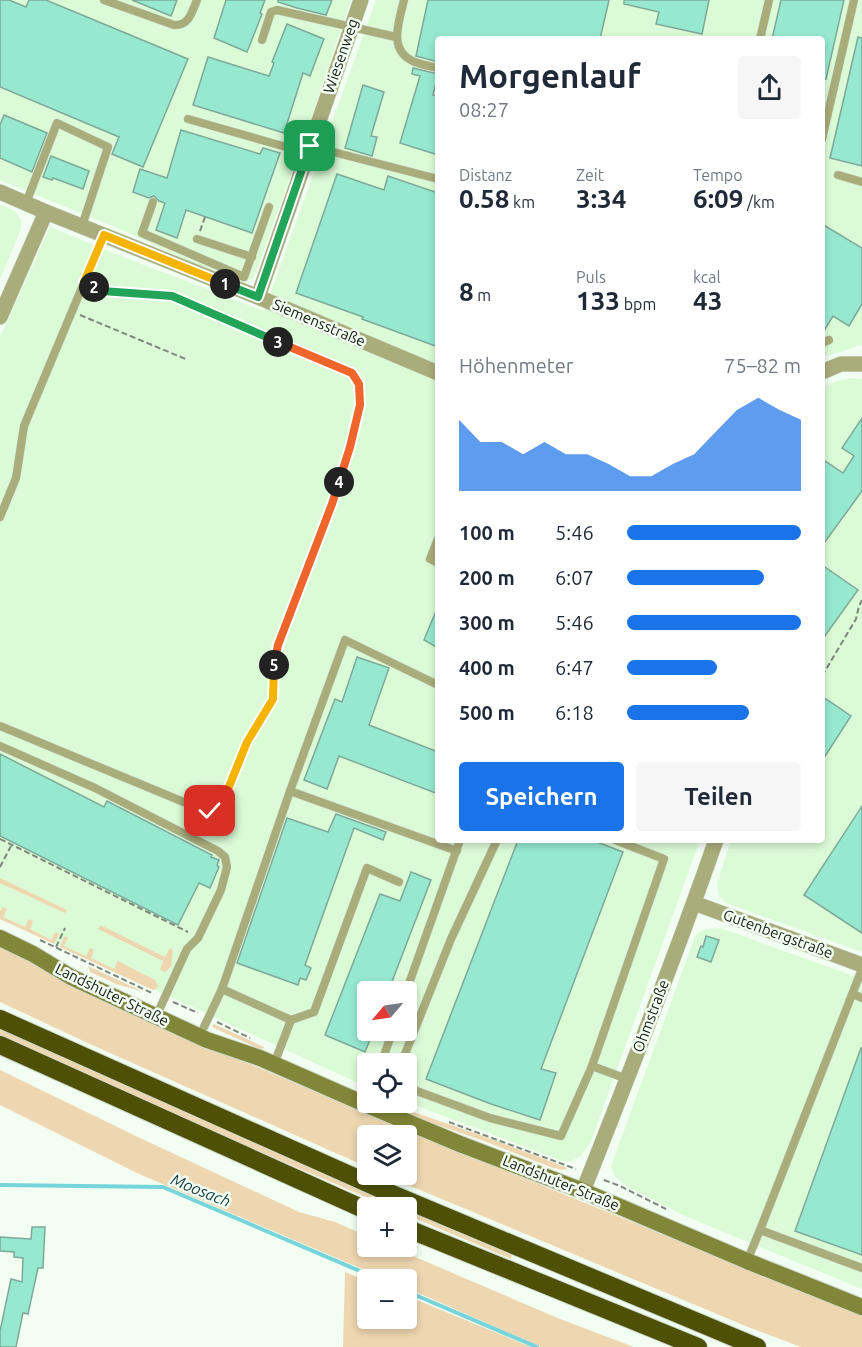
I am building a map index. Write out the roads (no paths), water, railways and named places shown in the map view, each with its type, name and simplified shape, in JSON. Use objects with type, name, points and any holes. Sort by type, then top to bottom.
[{"type":"highway","points":[[0,1019],[392,1194],[757,1347]]},
{"type":"highway","points":[[0,1045],[357,1205]]},
{"type":"highway","points":[[417,1232],[698,1347]]},
{"type":"main road","name":"Landshuter Straße","points":[[0,938],[35,946],[75,969],[206,1023],[267,1061]]},
{"type":"main road","name":"Landshuter Straße","points":[[35,946],[71,977],[207,1040],[267,1061],[357,1100]]},
{"type":"main road","name":"Landshuter Straße","points":[[388,1113],[862,1307]]},
{"type":"street","name":"Wiesenweg","points":[[258,297],[361,0]]},
{"type":"street","name":"Siemensstraße","points":[[0,192],[435,372]]},
{"type":"street","points":[[0,317],[46,212]]},
{"type":"street","points":[[825,371],[841,364],[862,364]]},
{"type":"street","name":"Ohmstraße","points":[[583,1191],[715,843]]},
{"type":"street","name":"Gutenbergstraße","points":[[694,903],[862,967]]},
{"type":"lane","points":[[104,0],[174,26],[180,26],[186,22],[197,0]]},
{"type":"lane","points":[[404,0],[396,37],[399,50],[413,62],[435,67]]},
{"type":"lane","points":[[761,36],[769,0]]},
{"type":"lane","points":[[825,126],[854,0]]},
{"type":"lane","points":[[262,40],[272,12],[277,10],[396,37]]},
{"type":"lane","points":[[825,99],[831,100]]},
{"type":"lane","points":[[189,119],[309,150],[435,178]]},
{"type":"lane","points":[[26,203],[57,123],[108,147],[82,226]]},
{"type":"lane","points":[[838,175],[862,182]]},
{"type":"lane","points":[[153,202],[142,233],[243,279],[269,207]]},
{"type":"lane","points":[[0,517],[16,477],[24,426],[104,235]]},
{"type":"lane","points":[[197,239],[252,257]]},
{"type":"lane","points":[[0,726],[203,810],[210,811],[217,807],[224,799],[247,742],[273,699],[273,670],[278,645],[332,504],[350,447],[360,405],[359,384],[356,378],[352,373],[334,364],[172,296],[102,291],[84,282]]},
{"type":"lane","points":[[435,546],[430,559],[435,562]]},
{"type":"lane","points":[[206,1023],[222,989],[345,640],[435,684]]},
{"type":"lane","points":[[0,746],[95,788],[218,851],[225,857],[227,867],[221,890],[198,938],[187,949],[162,1003]]},
{"type":"lane","points":[[290,791],[457,851]]},
{"type":"lane","points":[[410,981],[459,843]]},
{"type":"lane","points":[[405,1053],[451,939],[496,843]]},
{"type":"lane","points":[[417,1091],[490,1118],[561,1136],[592,1066],[664,859],[623,843]]},
{"type":"lane","points":[[267,1061],[291,1020],[315,1012],[367,868],[399,882]]},
{"type":"lane","points":[[747,1261],[862,967]]},
{"type":"lane","points":[[222,989],[291,1020]]},
{"type":"lane","points":[[853,994],[862,998]]},
{"type":"lane","points":[[592,1066],[627,1079]]},
{"type":"lane","points":[[760,1230],[862,1268]]},
{"type":"waterway","name":"Moosach","points":[[0,1185],[163,1187],[357,1270]]},
{"type":"waterway","name":"Moosach","points":[[417,1296],[537,1347]]}]
